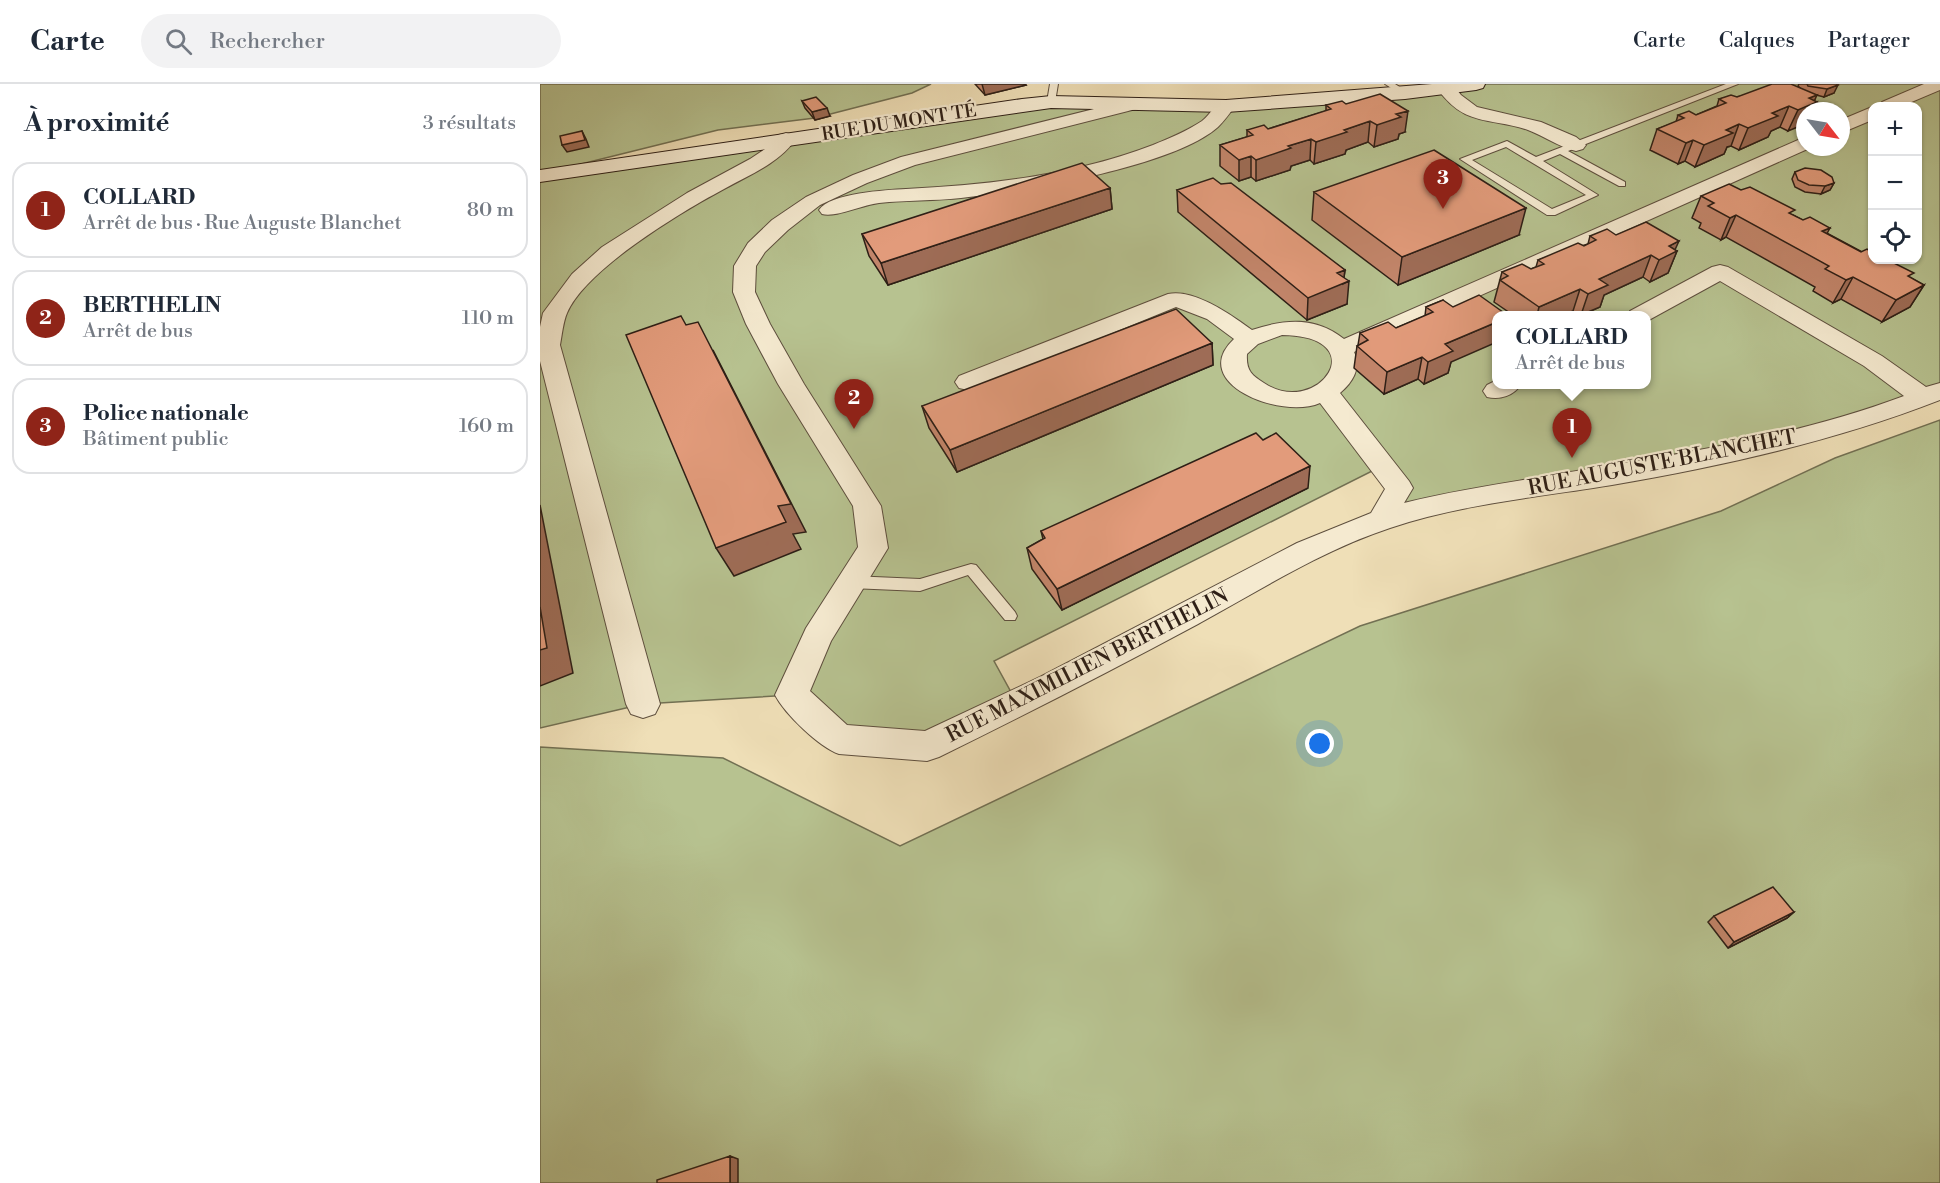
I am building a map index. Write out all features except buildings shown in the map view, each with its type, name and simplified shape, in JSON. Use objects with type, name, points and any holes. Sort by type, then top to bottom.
[{"type":"street","name":"RUE DU MONT TÉ","points":[[540,176],[978,110],[1052,93],[1130,105],[1226,106],[1472,84]]},
{"type":"street","points":[[1897,102],[1939,84]]},
{"type":"street","points":[[1446,88],[1458,105],[1475,114],[1519,121],[1551,132],[1568,148]]},
{"type":"street","name":"RUE MAXIMILIEN BERTHELIN","points":[[1130,105],[908,161],[860,179],[813,201],[780,225],[756,248],[745,266],[744,292],[758,324],[791,384],[867,506],[873,548],[817,637],[792,695],[839,739],[927,746],[1052,687],[1306,551],[1381,520]]},
{"type":"street","points":[[756,248],[837,206],[871,198],[924,196],[1009,187],[1087,171],[1167,146],[1217,119],[1226,106]]},
{"type":"street","points":[[1850,123],[1868,116]]},
{"type":"street","points":[[643,704],[548,345],[555,313],[580,279],[610,252],[694,197],[757,163],[775,151],[786,139]]},
{"type":"street","points":[[1341,349],[1796,147]]},
{"type":"street","points":[[1646,311],[1720,272],[1932,394]]},
{"type":"street","points":[[968,382],[1176,299],[1215,315],[1248,338]]},
{"type":"street","points":[[1298,328],[1316,332],[1330,339],[1341,349],[1346,360],[1345,372],[1338,383],[1325,392],[1308,398],[1270,397],[1253,390],[1240,381],[1234,370],[1233,358],[1238,347],[1248,338],[1263,331],[1298,328]]},
{"type":"street","points":[[1325,392],[1399,488],[1381,520]]},
{"type":"street","name":"RUE AUGUSTE BLANCHET","points":[[1381,520],[1440,504],[1643,470],[1773,442],[1872,417],[1932,394]]},
{"type":"lane","points":[[1535,160],[1734,84]]},
{"type":"lane","points":[[1508,144],[1535,160],[1593,195],[1551,213],[1465,159],[1508,144]]},
{"type":"lane","points":[[1568,148],[1622,184]]},
{"type":"lane","points":[[851,582],[920,585],[971,569],[1010,616]]},
{"type":"green space","points":[[540,84],[931,84],[912,93],[815,118],[718,130],[561,169],[1022,105],[1226,106],[1476,84],[1940,84],[1940,391],[1872,417],[1381,520],[1399,488],[1382,466],[994,661],[1017,703],[927,746],[839,739],[792,695],[643,704],[540,728]]},
{"type":"green space","points":[[1940,420],[1940,1183],[540,1183],[540,747],[723,758],[900,846],[1360,626],[1721,511],[1835,458]]},
{"type":"place","name":"Police nationale","points":[[1443,209]]},
{"type":"place","name":"BERTHELIN","points":[[854,429]]},
{"type":"place","name":"COLLARD","points":[[1572,458]]}]
